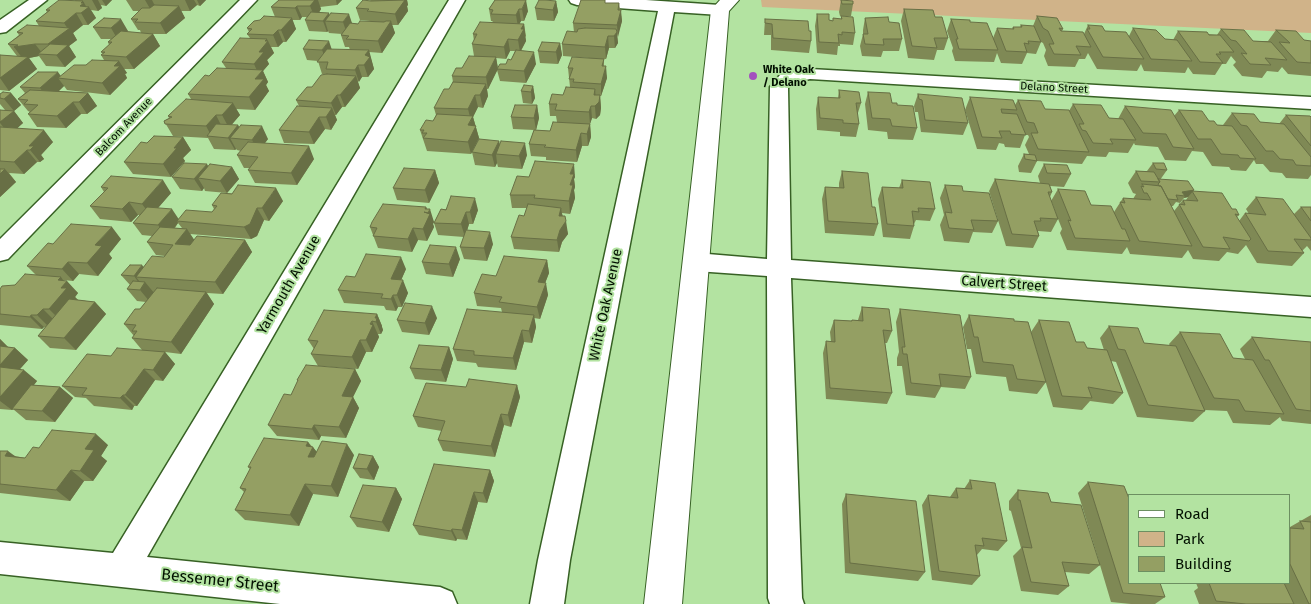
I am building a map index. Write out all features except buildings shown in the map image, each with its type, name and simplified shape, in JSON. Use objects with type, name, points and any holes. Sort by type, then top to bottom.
[{"type":"main road","points":[[663,604],[720,3]]},
{"type":"street","points":[[0,28],[38,0]]},
{"type":"street","name":"Balcom Avenue","points":[[0,253],[248,0]]},
{"type":"street","name":"Yarmouth Avenue","points":[[121,570],[457,0]]},
{"type":"street","points":[[577,0],[668,7],[720,3]]},
{"type":"street","name":"White Oak Avenue","points":[[547,604],[554,560],[668,7]]},
{"type":"street","name":"Delano Street","points":[[779,267],[779,87],[786,79],[798,75],[810,74],[1311,102]]},
{"type":"street","name":"Calvert Street","points":[[696,262],[1311,307]]},
{"type":"street","points":[[779,267],[784,598],[787,604]]},
{"type":"street","name":"Bessemer Street","points":[[0,558],[440,604]]},
{"type":"green space","points":[[761,0],[1311,0],[1311,33],[762,7]]},
{"type":"place","name":"White Oak / Delano","points":[[753,76]]}]
